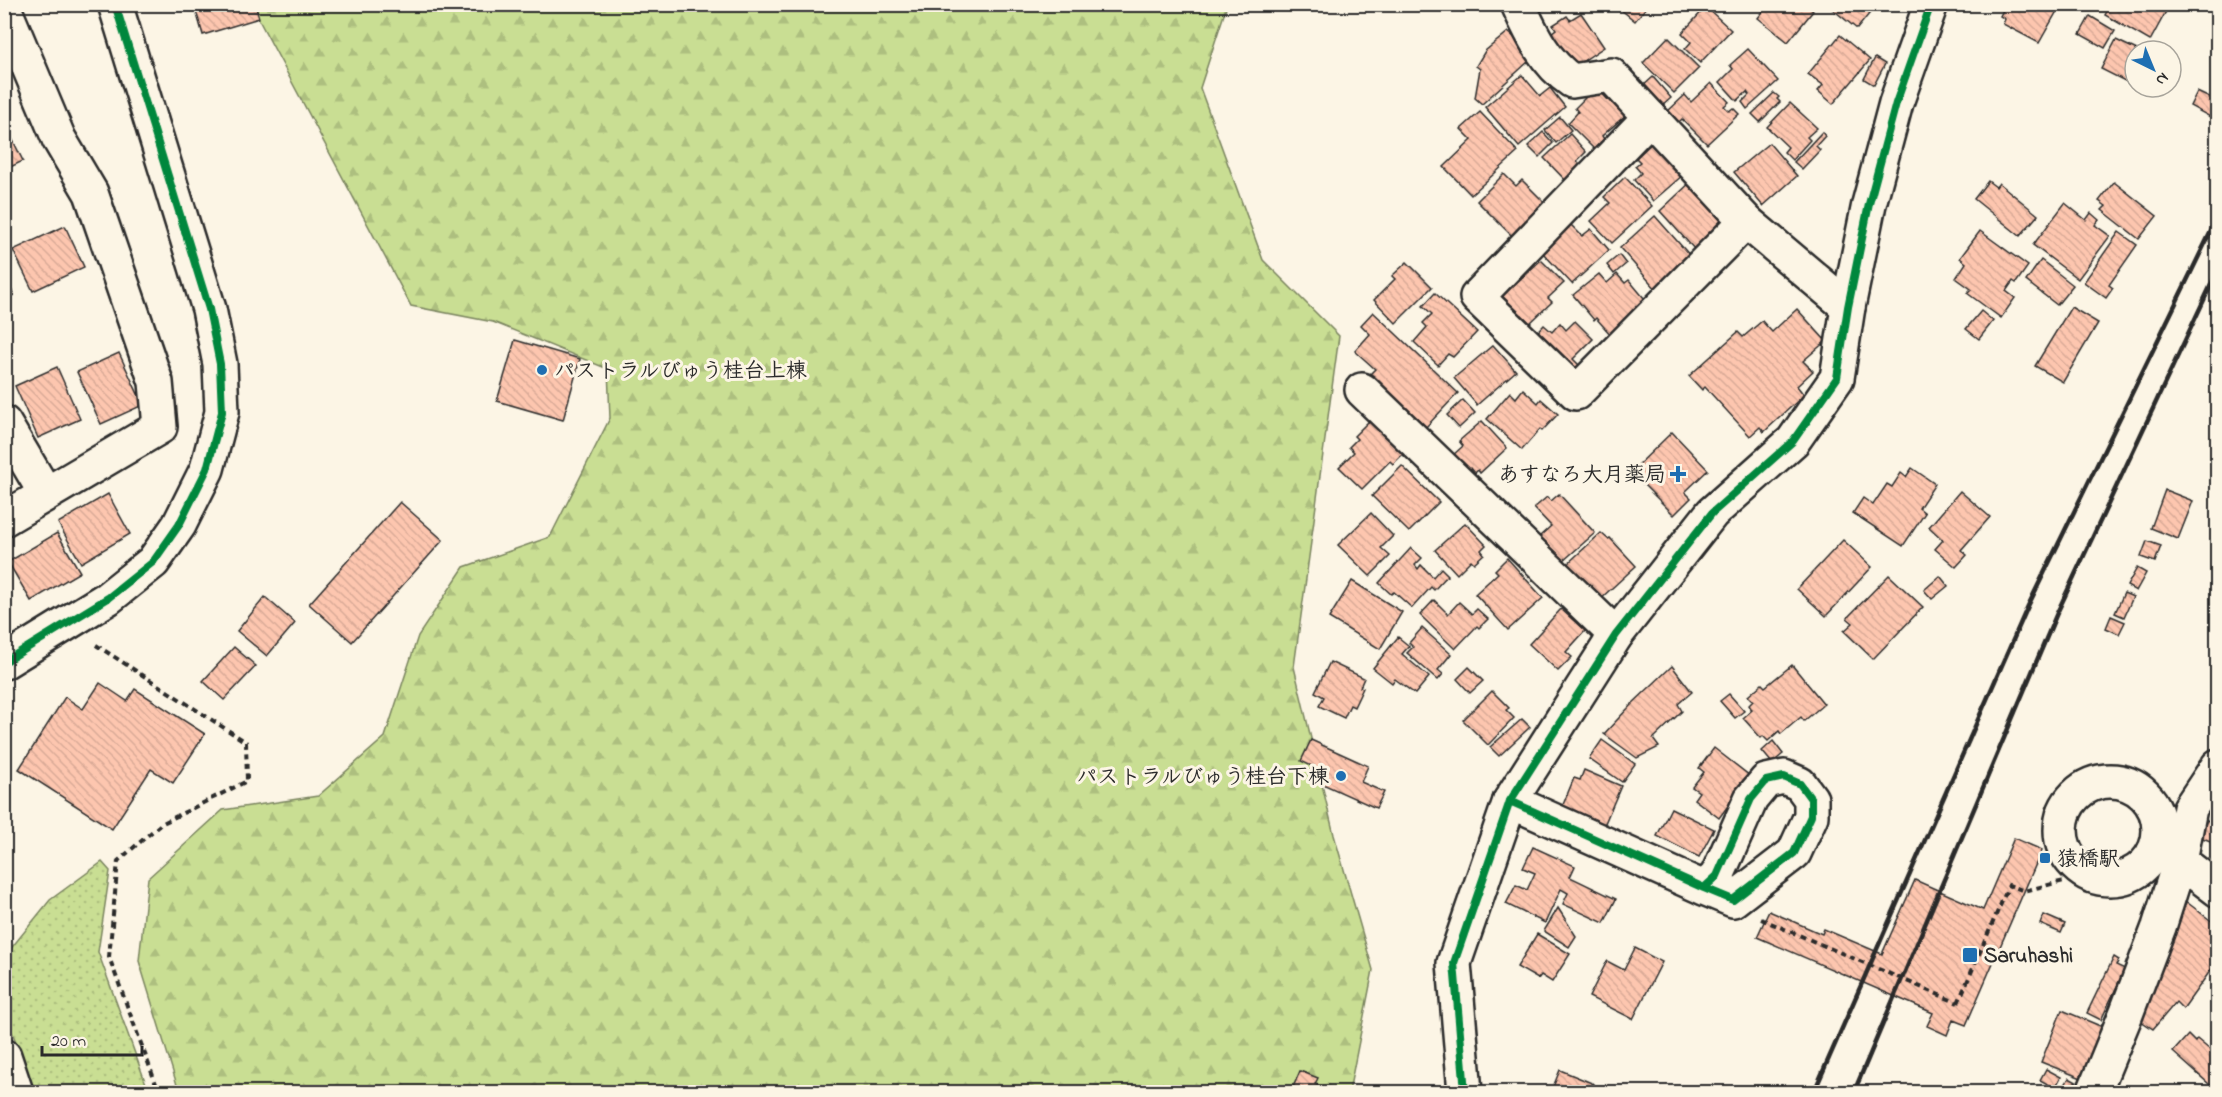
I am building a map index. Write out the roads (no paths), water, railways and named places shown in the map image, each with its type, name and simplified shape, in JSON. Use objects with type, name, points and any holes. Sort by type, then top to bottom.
[{"type":"street","points":[[6,656],[65,625],[108,598],[153,562],[179,525],[207,469],[222,412],[220,364],[209,309],[115,4]]},
{"type":"street","points":[[1518,4],[1533,36],[1557,72],[1572,81],[1611,75],[1746,221],[1848,308]]},
{"type":"street","points":[[1465,1092],[1454,963],[1510,801],[1616,635],[1712,513],[1793,441],[1837,378],[1848,308],[1869,204],[1896,103],[1931,4]]},
{"type":"street","points":[[4,8],[59,139],[91,193],[156,382],[160,427],[4,519]]},
{"type":"street","points":[[1650,117],[1477,297],[1576,393],[1746,221]]},
{"type":"street","points":[[1362,390],[1616,635]]},
{"type":"street","points":[[4,423],[46,494]]},
{"type":"street","points":[[2094,1092],[2155,938],[2167,856],[2190,808],[2217,766]]},
{"type":"street","points":[[2167,856],[2114,880],[2088,875],[2069,858],[2060,834],[2065,809],[2081,789],[2106,780],[2131,785],[2151,802],[2167,856],[2217,890]]},
{"type":"street","points":[[1510,801],[1719,894]]},
{"type":"street","points":[[4,1056],[16,1092]]},
{"type":"railway","points":[[1814,1092],[2028,606],[2218,217]]},
{"type":"railway","points":[[1854,1092],[2057,613],[2218,270]]},
{"type":"place","name":"パストラルびゅう桂台上棟","points":[[542,370]]},
{"type":"place","name":"あすなろ大月薬局","points":[[1678,474]]},
{"type":"place","name":"パストラルびゅう桂台下棟","points":[[1341,776]]},
{"type":"place","name":"猿橋駅","points":[[2045,858]]},
{"type":"place","name":"Saruhashi","points":[[1970,955]]}]
